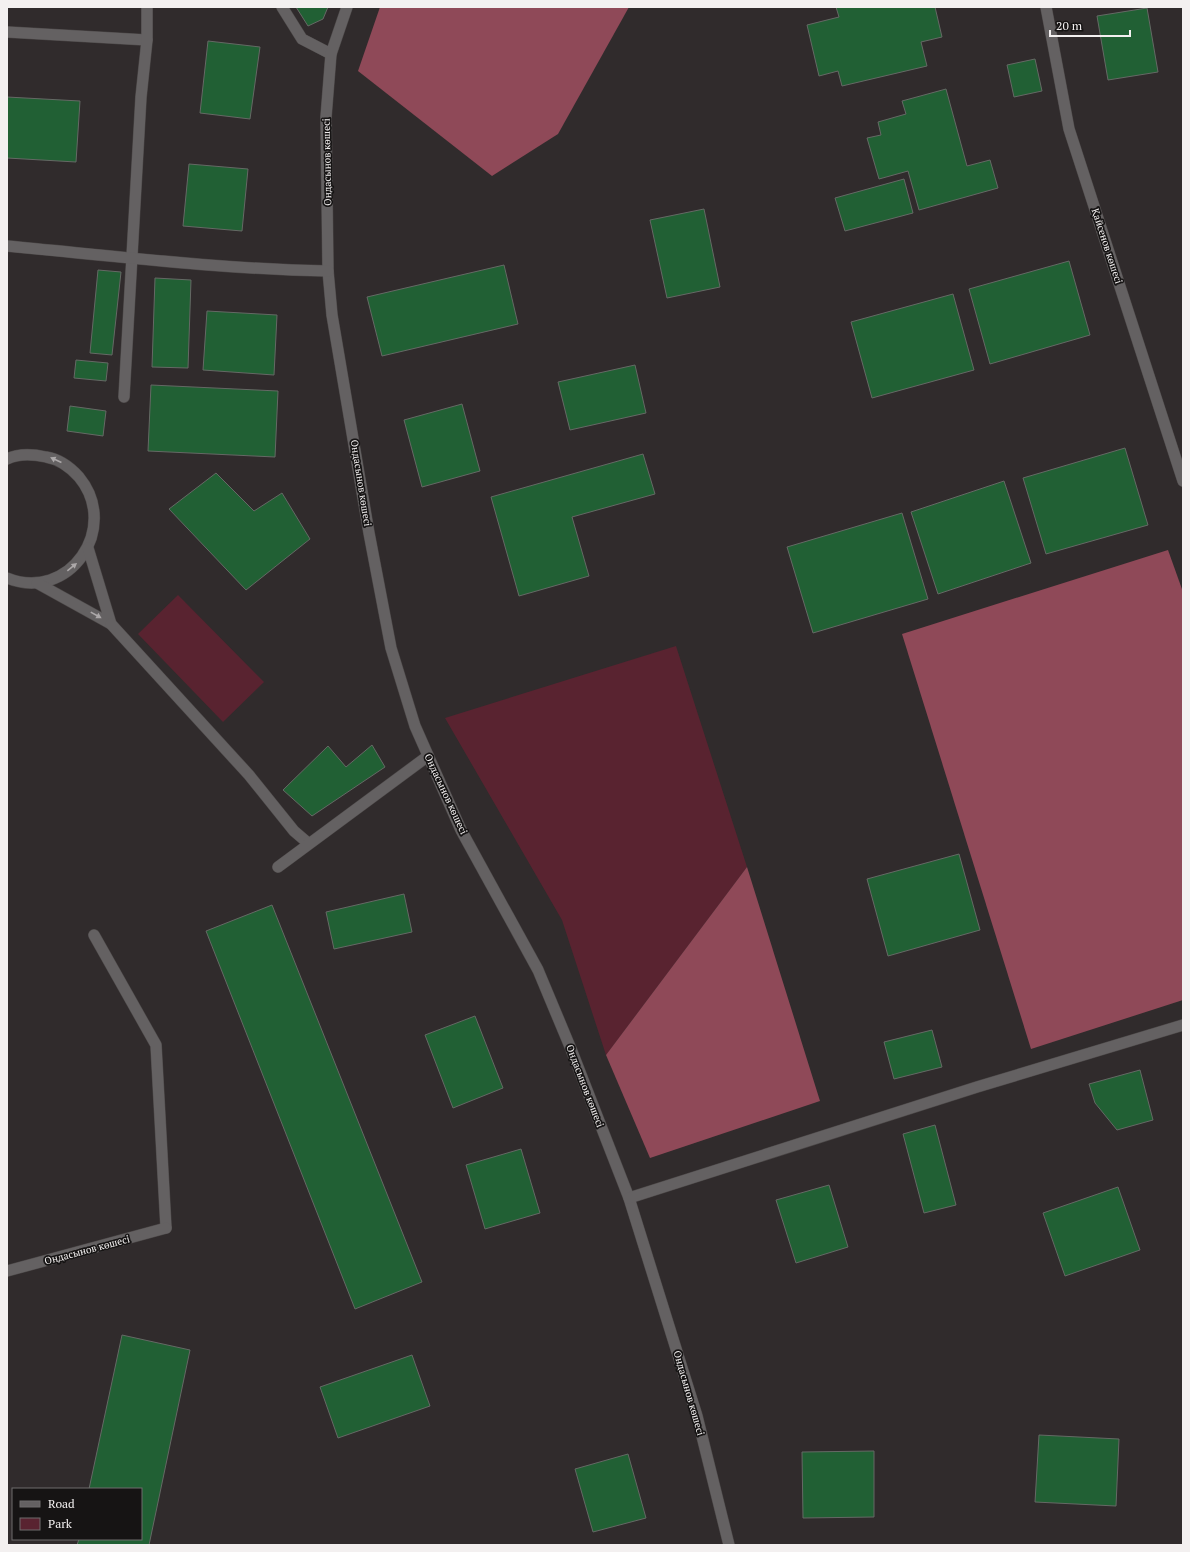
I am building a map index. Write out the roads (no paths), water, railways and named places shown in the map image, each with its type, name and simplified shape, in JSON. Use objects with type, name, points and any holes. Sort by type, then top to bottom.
[{"type":"street","points":[[124,397],[141,97],[147,40],[147,7]]},
{"type":"street","points":[[282,7],[302,38],[331,54]]},
{"type":"street","name":"Ондасынов көшесі","points":[[347,7],[331,54],[326,117],[328,271],[332,315],[369,533],[391,648],[415,726],[461,830],[538,970],[571,1049],[629,1198],[697,1416],[729,1545]]},
{"type":"street","name":"Қайсенов көшесі","points":[[1046,7],[1069,129],[1183,481]]},
{"type":"street","points":[[7,32],[147,40]]},
{"type":"street","points":[[7,246],[280,270],[328,271]]},
{"type":"street","points":[[7,459],[12,456],[34,454],[55,458],[73,470],[86,486],[94,506],[94,527],[88,548],[76,565],[58,578],[37,583],[16,582],[7,578]]},
{"type":"street","points":[[88,548],[111,624]]},
{"type":"street","points":[[37,583],[111,624],[244,769],[294,831],[308,843]]},
{"type":"street","points":[[278,866],[428,756]]},
{"type":"street","name":"Оңдасынов көшесі","points":[[7,1271],[166,1228],[156,1045],[94,935]]},
{"type":"street","points":[[629,1198],[977,1087],[1183,1025]]}]
